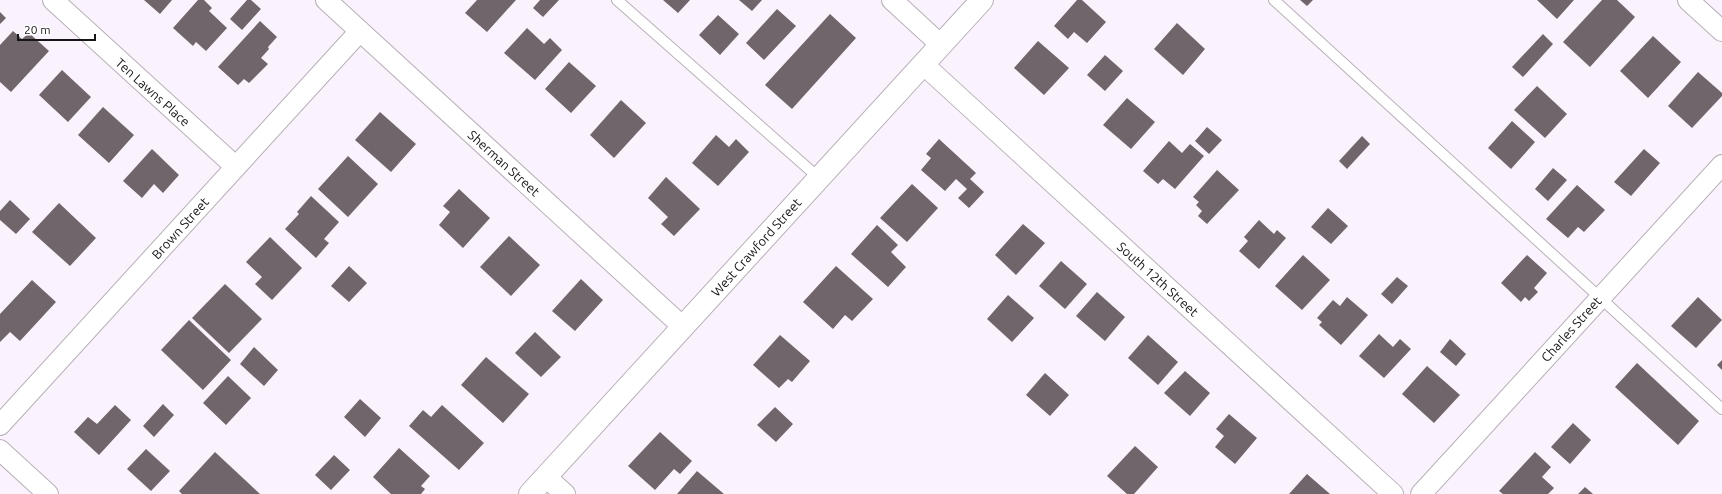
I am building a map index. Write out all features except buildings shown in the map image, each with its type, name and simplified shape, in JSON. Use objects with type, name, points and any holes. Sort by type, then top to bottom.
[{"type":"main road","name":"West Crawford Street","points":[[530,494],[982,0]]},
{"type":"street","name":"Ten Lawns Place","points":[[53,0],[236,167]]},
{"type":"street","name":"Sherman Street","points":[[326,0],[683,327]]},
{"type":"street","points":[[892,0],[941,44]]},
{"type":"street","points":[[1688,0],[1722,31]]},
{"type":"street","name":"Brown Street","points":[[0,425],[360,31]]},
{"type":"street","name":"South 12th Street","points":[[923,64],[1393,494]]},
{"type":"street","name":"Charles Street","points":[[1421,494],[1722,165]]},
{"type":"street","points":[[0,450],[48,494]]},
{"type":"street","points":[[546,477],[565,494]]},
{"type":"lane","points":[[618,0],[819,178]]},
{"type":"lane","points":[[1274,0],[1722,409]]}]
